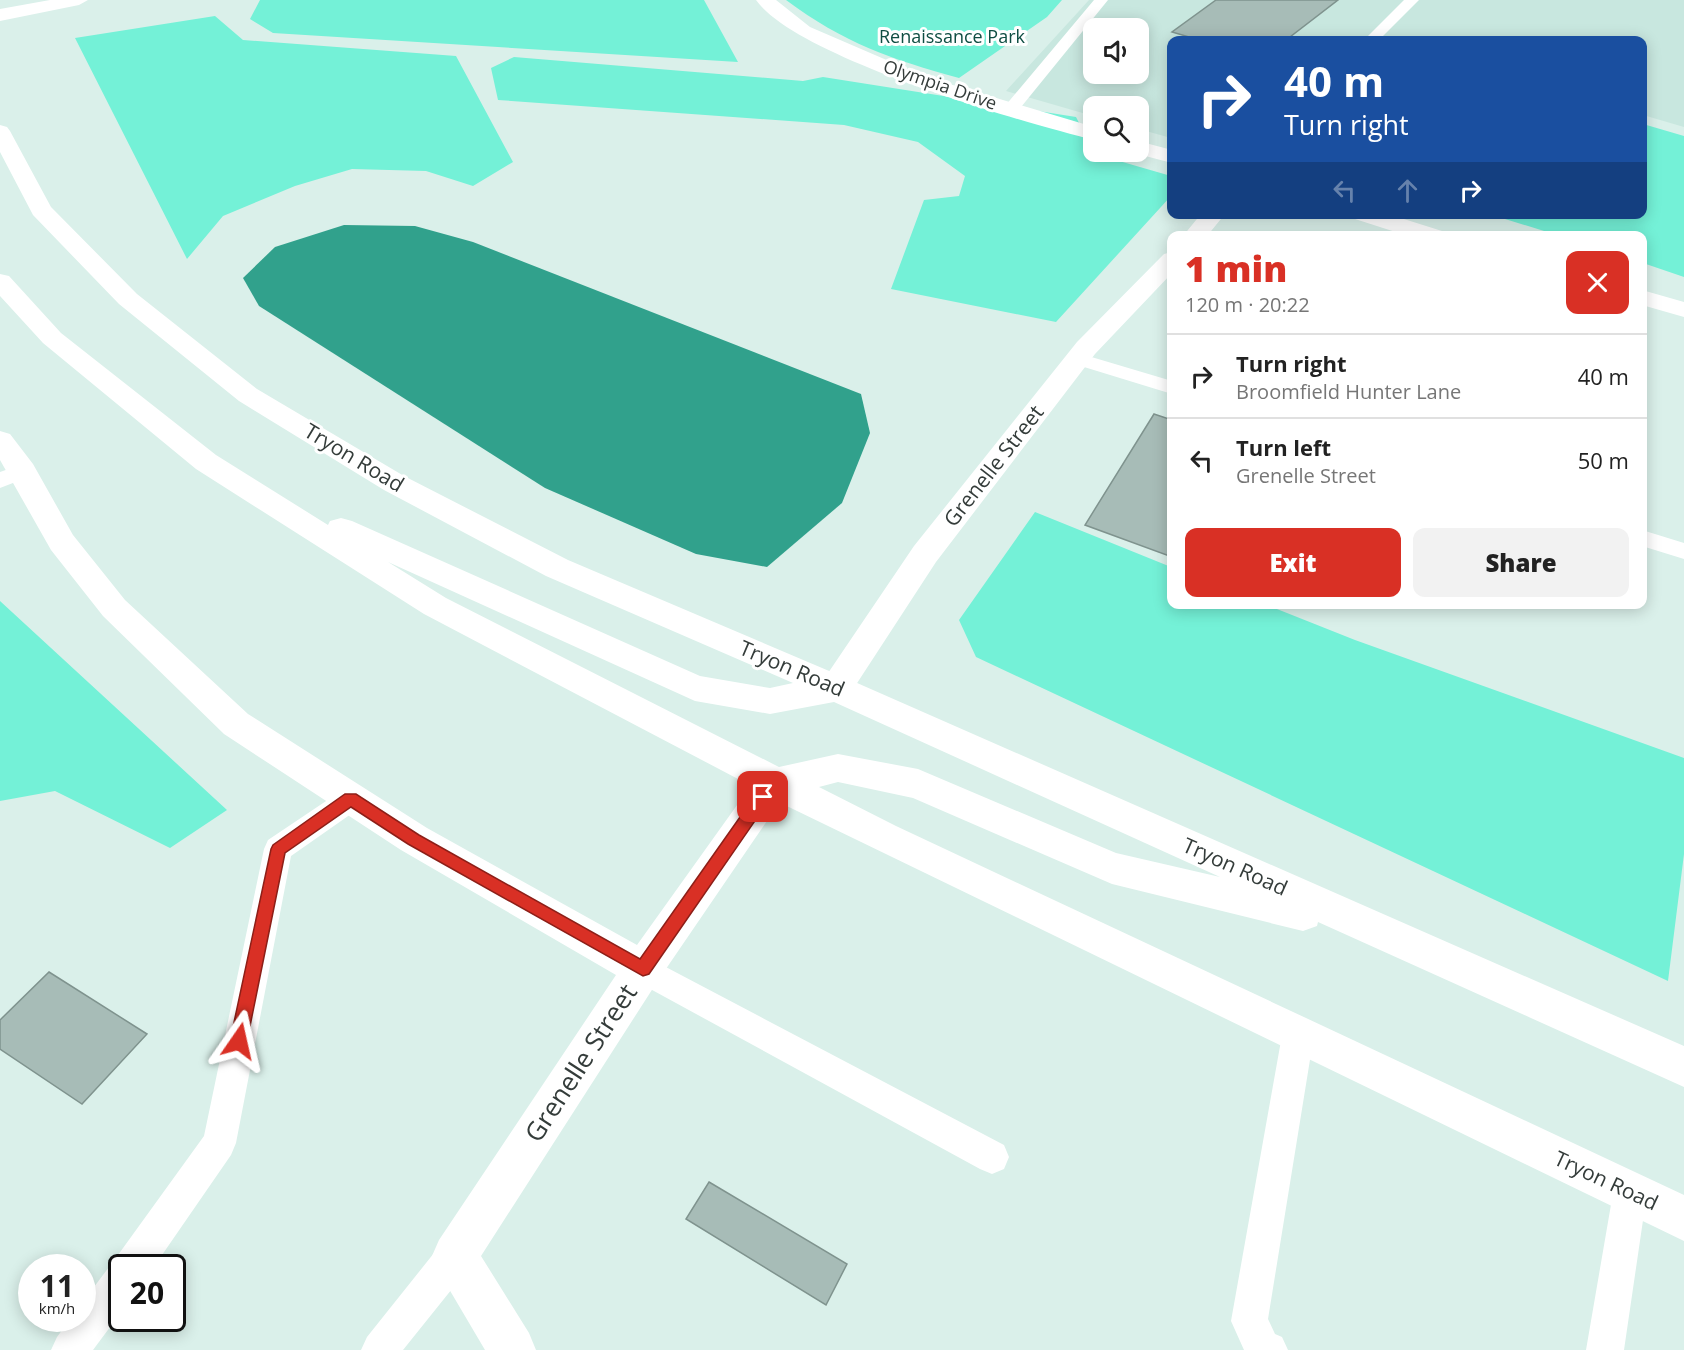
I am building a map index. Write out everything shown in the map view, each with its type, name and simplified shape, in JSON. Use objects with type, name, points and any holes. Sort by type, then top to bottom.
[{"type":"main road","points":[[0,15],[79,0]]},
{"type":"main road","name":"Olympia Drive","points":[[765,0],[803,31],[919,81],[1083,131]]},
{"type":"main road","name":"Tryon Road","points":[[0,131],[41,210],[128,299],[248,394],[394,483],[557,568],[836,688],[1684,1067]]},
{"type":"main road","points":[[1149,150],[1167,156]]},
{"type":"main road","points":[[1199,231],[1209,219]]},
{"type":"main road","points":[[1379,219],[1418,231]]},
{"type":"main road","name":"Grenelle Street","points":[[836,688],[925,554],[1078,359],[1167,264]]},
{"type":"main road","name":"Tryon Road","points":[[0,281],[52,338],[206,462],[435,606],[773,783],[1684,1218]]},
{"type":"main road","points":[[1647,299],[1684,310]]},
{"type":"main road","points":[[0,440],[11,476],[114,608],[236,724],[414,839],[643,969]]},
{"type":"main road","points":[[246,487],[387,547],[695,688],[770,701],[836,688]]},
{"type":"main road","points":[[773,783],[838,768],[918,784],[1112,868],[1380,933]]},
{"type":"main road","name":"Grenelle Street","points":[[455,1256],[643,969],[773,783]]},
{"type":"main road","points":[[455,1256],[512,1350]]},
{"type":"lane","points":[[1011,109],[1101,0]]},
{"type":"lane","points":[[1375,36],[1412,0]]},
{"type":"lane","points":[[1078,359],[1167,386]]},
{"type":"lane","points":[[1647,540],[1684,551]]},
{"type":"lane","points":[[141,1254],[219,1143],[278,849],[351,799]]},
{"type":"lane","points":[[643,969],[992,1157]]},
{"type":"lane","points":[[1269,1350],[1262,1347],[1249,1321],[1298,1035]]},
{"type":"lane","points":[[1605,1350],[1616,1298],[1630,1193]]},
{"type":"lane","points":[[380,1350],[455,1256]]},
{"type":"lane","points":[[70,1350],[108,1300]]},
{"type":"shaded area","points":[[1089,0],[1684,0],[1684,127],[1647,116],[1647,36],[1167,36],[1167,137],[1149,132],[1149,96],[1083,96],[1083,113],[1006,91]]},
{"type":"shaded area","points":[[344,225],[415,226],[473,242],[861,394],[870,433],[842,503],[767,567],[696,554],[545,488],[259,306],[243,278],[275,247]]},
{"type":"green space","points":[[260,0],[704,0],[738,62],[273,33],[250,19]]},
{"type":"green space","name":"Renaissance Park","points":[[786,0],[1062,0],[1047,17],[959,78],[911,64],[848,39]]},
{"type":"green space","points":[[215,16],[243,40],[456,56],[513,162],[473,186],[426,171],[352,169],[295,186],[223,216],[187,259],[75,38]]},
{"type":"green space","points":[[514,57],[803,81],[823,77],[1076,117],[1083,131],[1083,162],[1123,162],[1167,175],[1167,200],[1056,322],[891,289],[924,200],[959,196],[965,176],[918,142],[844,125],[498,100],[491,68]]},
{"type":"green space","points":[[1647,125],[1684,136],[1684,277],[1647,264],[1647,231],[1544,231],[1505,219],[1647,219]]},
{"type":"green space","points":[[1035,512],[1167,565],[1167,609],[1277,609],[1355,640],[1684,758],[1684,854],[1668,981],[976,657],[959,620]]},
{"type":"green space","points":[[0,601],[227,810],[170,848],[55,791],[0,801]]},
{"type":"building","points":[[1216,0],[1338,0],[1291,36],[1186,36],[1172,32]]},
{"type":"building","points":[[1154,414],[1167,418],[1167,555],[1085,525]]},
{"type":"building","points":[[49,972],[147,1034],[82,1104],[0,1049],[0,1020]]},
{"type":"building","points":[[709,1182],[847,1264],[826,1305],[686,1219]]},
{"type":"route","points":[[239,1041],[278,849],[351,799],[414,839],[643,969],[763,797]]}]
